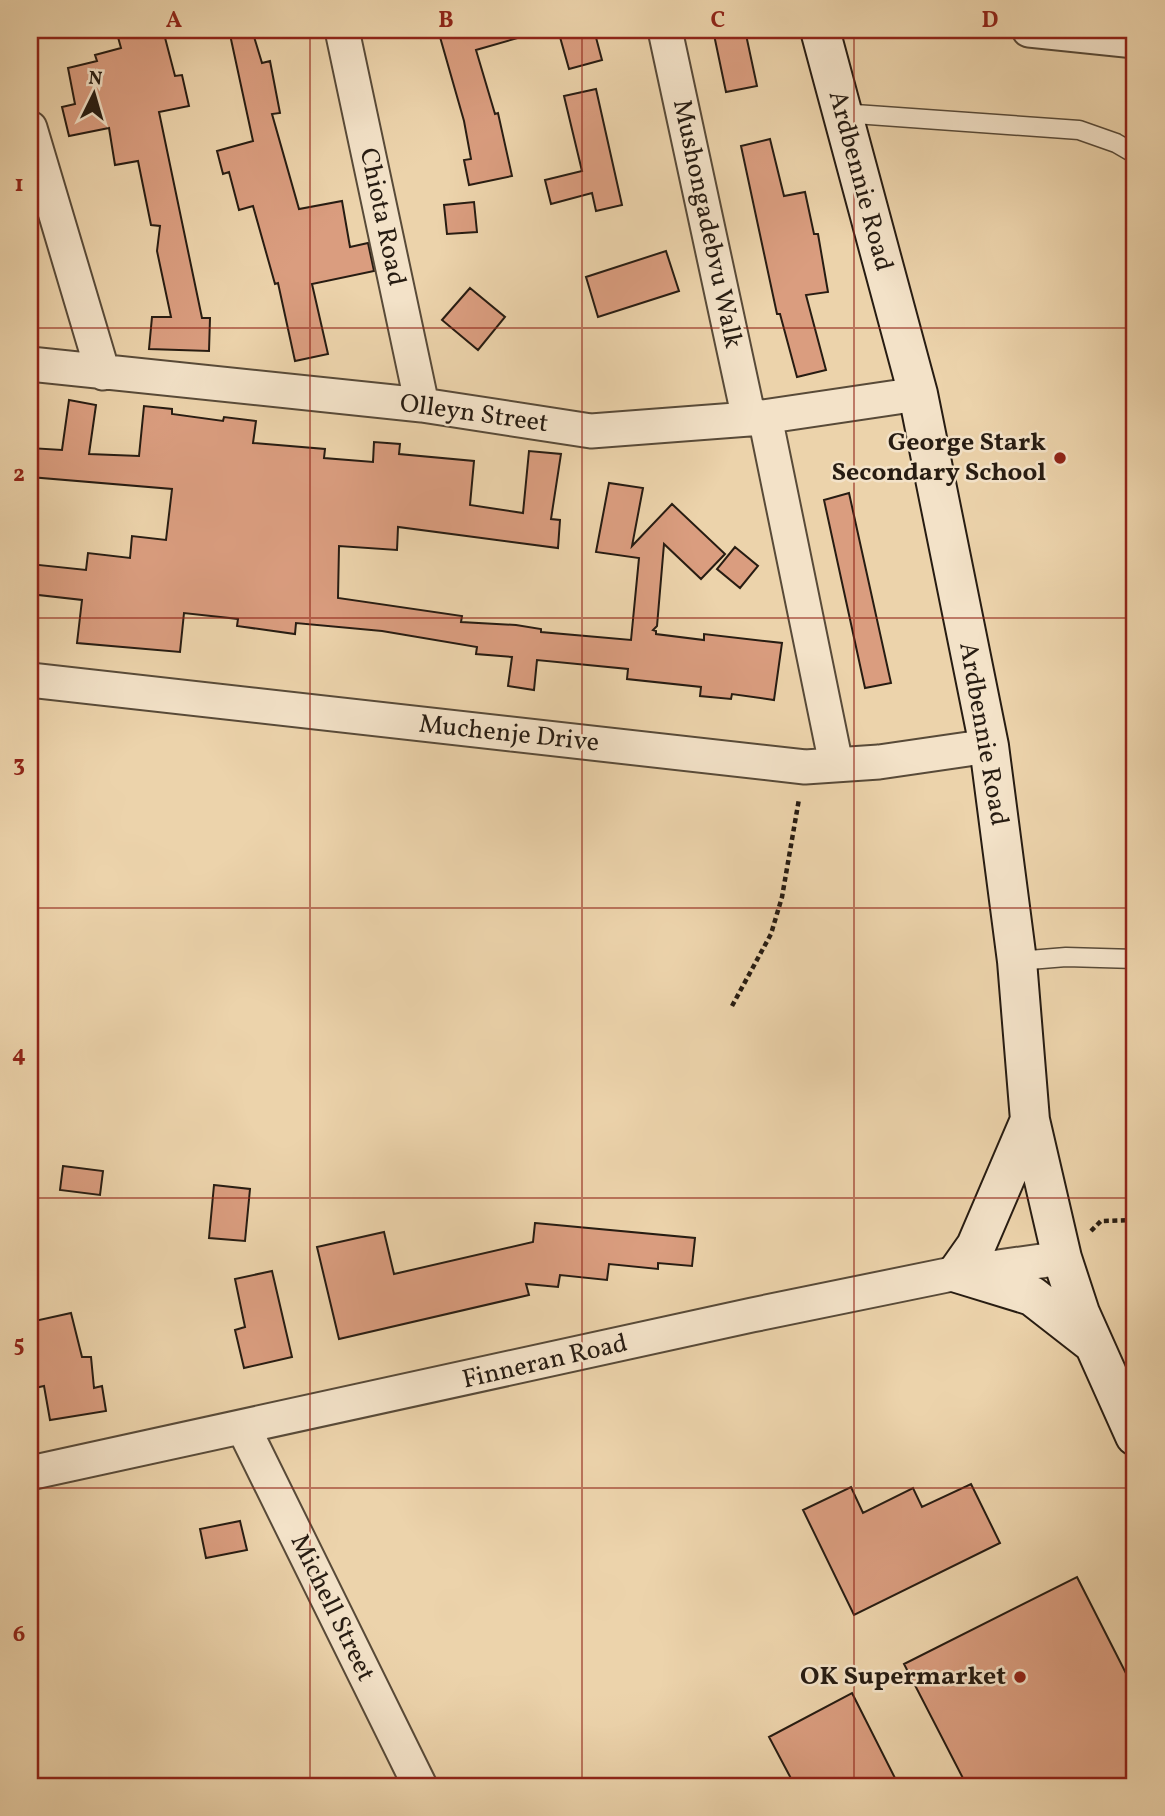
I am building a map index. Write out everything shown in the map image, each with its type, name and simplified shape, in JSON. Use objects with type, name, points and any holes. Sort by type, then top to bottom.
[{"type":"main road","name":"Ardbennie Road","points":[[820,30],[918,394],[989,746],[1017,961],[1030,1120],[1062,1258],[1092,1343],[1135,1436]]},
{"type":"main road","points":[[1030,1120],[976,1246],[957,1273],[1032,1296],[1092,1343]]},
{"type":"street","name":"Chiota Road","points":[[342,30],[422,405]]},
{"type":"street","name":"Mushongadebvu Walk","points":[[665,30],[757,418],[820,765]]},
{"type":"street","points":[[1029,30],[1135,41]]},
{"type":"street","points":[[30,128],[103,373]]},
{"type":"street","name":"Olleyn Street","points":[[30,364],[422,405],[591,431],[757,418],[918,394]]},
{"type":"street","name":"Muchenje Drive","points":[[30,680],[820,765],[880,762],[989,746]]},
{"type":"street","name":"Finneran Road","points":[[30,1473],[244,1429],[957,1273],[1062,1258]]},
{"type":"street","name":"Michell Street","points":[[244,1429],[420,1786]]},
{"type":"lane","points":[[841,113],[1079,130],[1116,143],[1135,155]]},
{"type":"lane","points":[[1017,961],[1066,957],[1135,959]]},
{"type":"path","points":[[732,1006],[775,922],[820,765]]},
{"type":"path","points":[[1062,1258],[1101,1221],[1135,1220]]},
{"type":"building","points":[[116,30],[163,30],[175,76],[182,75],[189,106],[159,112],[202,318],[210,318],[209,351],[149,349],[152,317],[171,317],[157,251],[160,226],[151,225],[138,161],[115,165],[109,128],[69,136],[62,107],[75,104],[68,68],[97,61],[95,55],[121,48]]},
{"type":"building","points":[[229,30],[252,30],[262,63],[270,61],[280,113],[272,114],[299,209],[342,201],[350,247],[368,243],[374,271],[312,284],[328,354],[295,361],[278,283],[275,284],[253,206],[239,210],[229,172],[223,174],[217,151],[253,141]]},
{"type":"building","points":[[438,30],[520,30],[521,37],[476,50],[495,114],[498,113],[512,176],[469,185],[464,160],[471,159],[464,121]]},
{"type":"building","points":[[558,30],[594,30],[602,60],[569,69]]},
{"type":"building","points":[[713,30],[745,30],[757,86],[726,92]]},
{"type":"building","points":[[596,89],[622,205],[596,211],[592,193],[551,204],[545,180],[582,171],[564,96]]},
{"type":"building","points":[[770,139],[784,196],[805,192],[814,234],[818,234],[828,292],[806,295],[826,370],[797,377],[780,314],[777,314],[741,146]]},
{"type":"building","points":[[474,202],[477,232],[447,234],[444,205]]},
{"type":"building","points":[[666,251],[679,291],[598,317],[586,277]]},
{"type":"building","points":[[470,288],[505,317],[478,350],[442,320]]},
{"type":"building","points":[[69,400],[96,405],[89,454],[139,456],[144,406],[172,409],[172,414],[223,421],[224,417],[256,421],[253,443],[325,449],[324,458],[373,462],[374,442],[400,444],[399,454],[474,461],[470,505],[523,513],[529,451],[561,454],[551,519],[560,520],[558,548],[398,527],[397,550],[339,546],[338,598],[462,616],[461,622],[516,625],[541,629],[541,632],[631,640],[639,558],[596,552],[609,483],[643,488],[632,546],[672,504],[725,554],[701,579],[664,544],[657,626],[653,630],[656,634],[704,640],[704,634],[782,643],[774,700],[732,694],[731,699],[700,696],[701,687],[627,679],[628,669],[537,660],[534,690],[508,686],[512,657],[476,654],[477,647],[382,631],[296,623],[295,634],[237,626],[238,619],[184,613],[180,652],[77,643],[82,600],[30,594],[30,564],[86,570],[88,553],[130,558],[132,536],[166,540],[172,489],[30,477],[30,448],[62,450]]},
{"type":"building","points":[[849,493],[891,683],[865,688],[824,500]]},
{"type":"building","points":[[735,547],[758,566],[740,588],[717,569]]},
{"type":"building","points":[[63,1166],[103,1171],[100,1195],[60,1190]]},
{"type":"building","points":[[214,1185],[250,1189],[245,1241],[209,1238]]},
{"type":"building","points":[[535,1223],[695,1238],[692,1266],[658,1263],[658,1269],[609,1264],[607,1280],[560,1275],[558,1287],[526,1284],[529,1295],[339,1339],[317,1247],[384,1232],[394,1274],[533,1242]]},
{"type":"building","points":[[272,1271],[292,1357],[244,1368],[235,1330],[245,1327],[235,1279]]},
{"type":"building","points":[[71,1313],[82,1357],[91,1357],[94,1388],[102,1386],[106,1411],[50,1420],[44,1386],[30,1389],[30,1322]]},
{"type":"building","points":[[971,1484],[1000,1543],[854,1615],[803,1510],[851,1487],[863,1513],[913,1488],[922,1507]]},
{"type":"building","points":[[240,1521],[247,1550],[206,1558],[200,1529]]},
{"type":"building","name":"OK Supermarket","points":[[1077,1577],[1135,1691],[1135,1786],[967,1786],[904,1664]]},
{"type":"building","points":[[852,1693],[899,1786],[795,1786],[769,1737]]},
{"type":"place","name":"George Stark Secondary School","points":[[1060,458]]},
{"type":"place","name":"OK Supermarket","points":[[1020,1677]]}]
